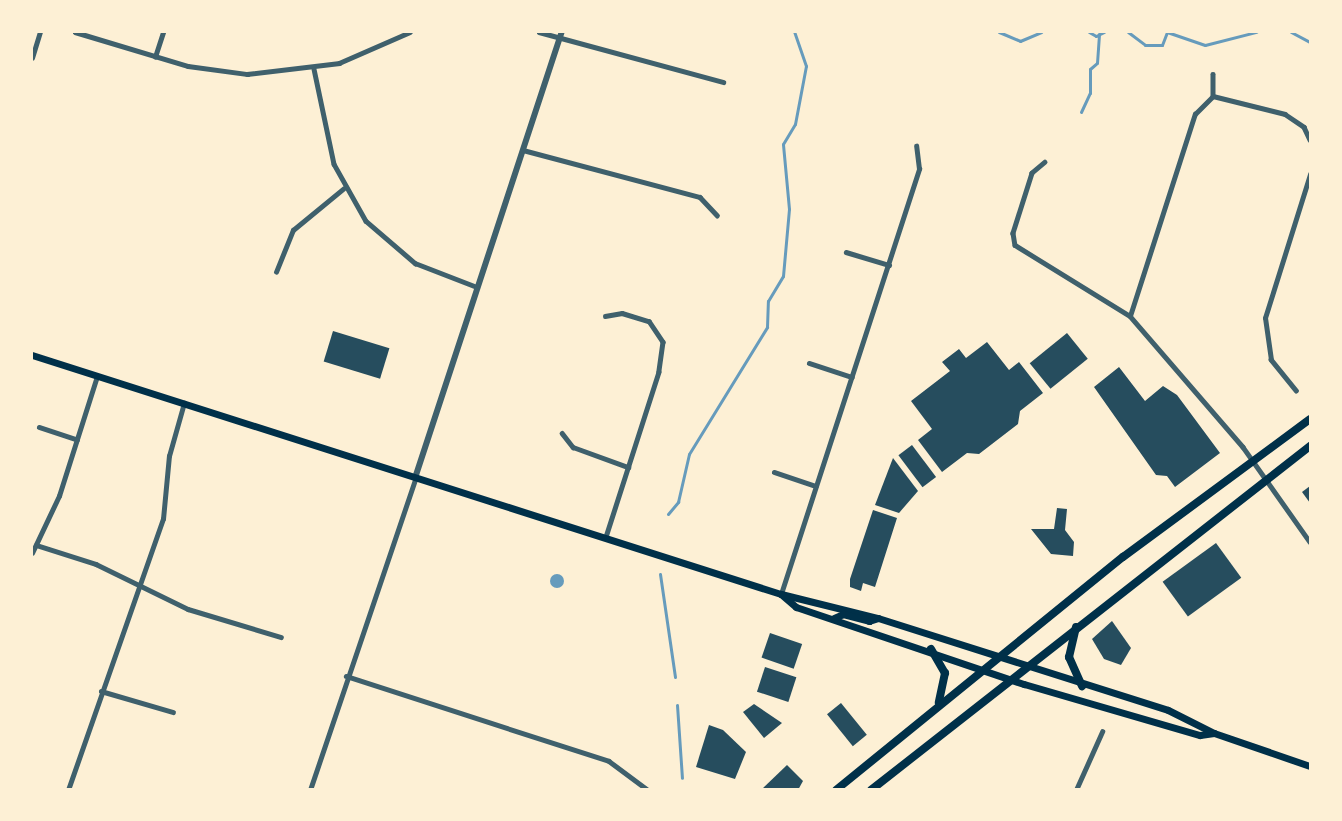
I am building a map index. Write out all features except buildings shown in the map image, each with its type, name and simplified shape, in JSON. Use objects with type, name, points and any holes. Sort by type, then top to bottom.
[{"type":"main road","points":[[32,355],[416,475],[781,594],[878,618],[1022,667],[1168,710],[1214,733],[1311,766]]},
{"type":"main road","points":[[836,789],[996,657],[1311,419]]},
{"type":"main road","points":[[871,789],[1022,667],[1311,446]]},
{"type":"main road","points":[[781,594],[796,607],[931,650],[1096,707],[1200,735],[1214,733]]},
{"type":"main road","points":[[834,618],[843,614],[869,621],[878,618]]},
{"type":"main road","points":[[1076,627],[1069,657],[1082,686]]},
{"type":"main road","points":[[931,650],[945,673],[939,702]]},
{"type":"street","points":[[32,58],[40,32]]},
{"type":"street","points":[[75,32],[155,57],[227,72],[314,69],[360,56],[410,32]]},
{"type":"street","points":[[155,57],[163,32]]},
{"type":"street","points":[[539,32],[561,34],[723,82]]},
{"type":"street","points":[[310,789],[561,34]]},
{"type":"street","points":[[314,69],[344,189],[396,250],[433,272],[477,287]]},
{"type":"street","points":[[1130,316],[1195,114],[1214,96],[1213,74]]},
{"type":"street","points":[[1214,96],[1285,114],[1304,127],[1311,140]]},
{"type":"street","points":[[781,594],[919,168],[916,146]]},
{"type":"street","points":[[523,150],[700,197],[717,215]]},
{"type":"street","points":[[1045,162],[1032,173],[1013,233],[1015,245],[1130,316],[1253,462],[1311,542]]},
{"type":"street","points":[[1296,391],[1271,360],[1265,318],[1310,175]]},
{"type":"street","points":[[276,272],[292,230],[344,189]]},
{"type":"street","points":[[846,252],[889,265]]},
{"type":"street","points":[[605,316],[622,313],[649,321],[663,342],[659,372],[606,537]]},
{"type":"street","points":[[809,363],[852,377]]},
{"type":"street","points":[[32,553],[77,439],[97,376]]},
{"type":"street","points":[[68,789],[169,500],[169,456],[184,403]]},
{"type":"street","points":[[39,427],[77,439]]},
{"type":"street","points":[[562,433],[573,447],[628,467]]},
{"type":"street","points":[[774,472],[816,486]]},
{"type":"street","points":[[36,545],[96,564],[138,587],[281,637]]},
{"type":"street","points":[[346,676],[609,761],[648,789]]},
{"type":"street","points":[[101,691],[173,712]]},
{"type":"street","points":[[1076,789],[1102,732]]},
{"type":"water","points":[[557,574],[562,576],[564,581],[562,586],[557,588],[552,586],[550,581],[552,576]]},
{"type":"waterway","points":[[668,514],[678,502],[689,454],[767,327],[768,301],[783,276],[789,209],[783,144],[795,124],[806,66],[794,32]]},
{"type":"waterway","points":[[999,32],[1020,41],[1041,32]]},
{"type":"waterway","points":[[1089,32],[1096,36],[1104,32]]},
{"type":"waterway","points":[[1128,32],[1145,45],[1162,45],[1167,32],[1205,45],[1256,32]]},
{"type":"waterway","points":[[1291,32],[1310,42]]},
{"type":"waterway","points":[[1081,112],[1090,93],[1090,69],[1097,63],[1099,34]]},
{"type":"waterway","points":[[660,574],[675,677]]},
{"type":"waterway","points":[[677,705],[682,778]]}]
